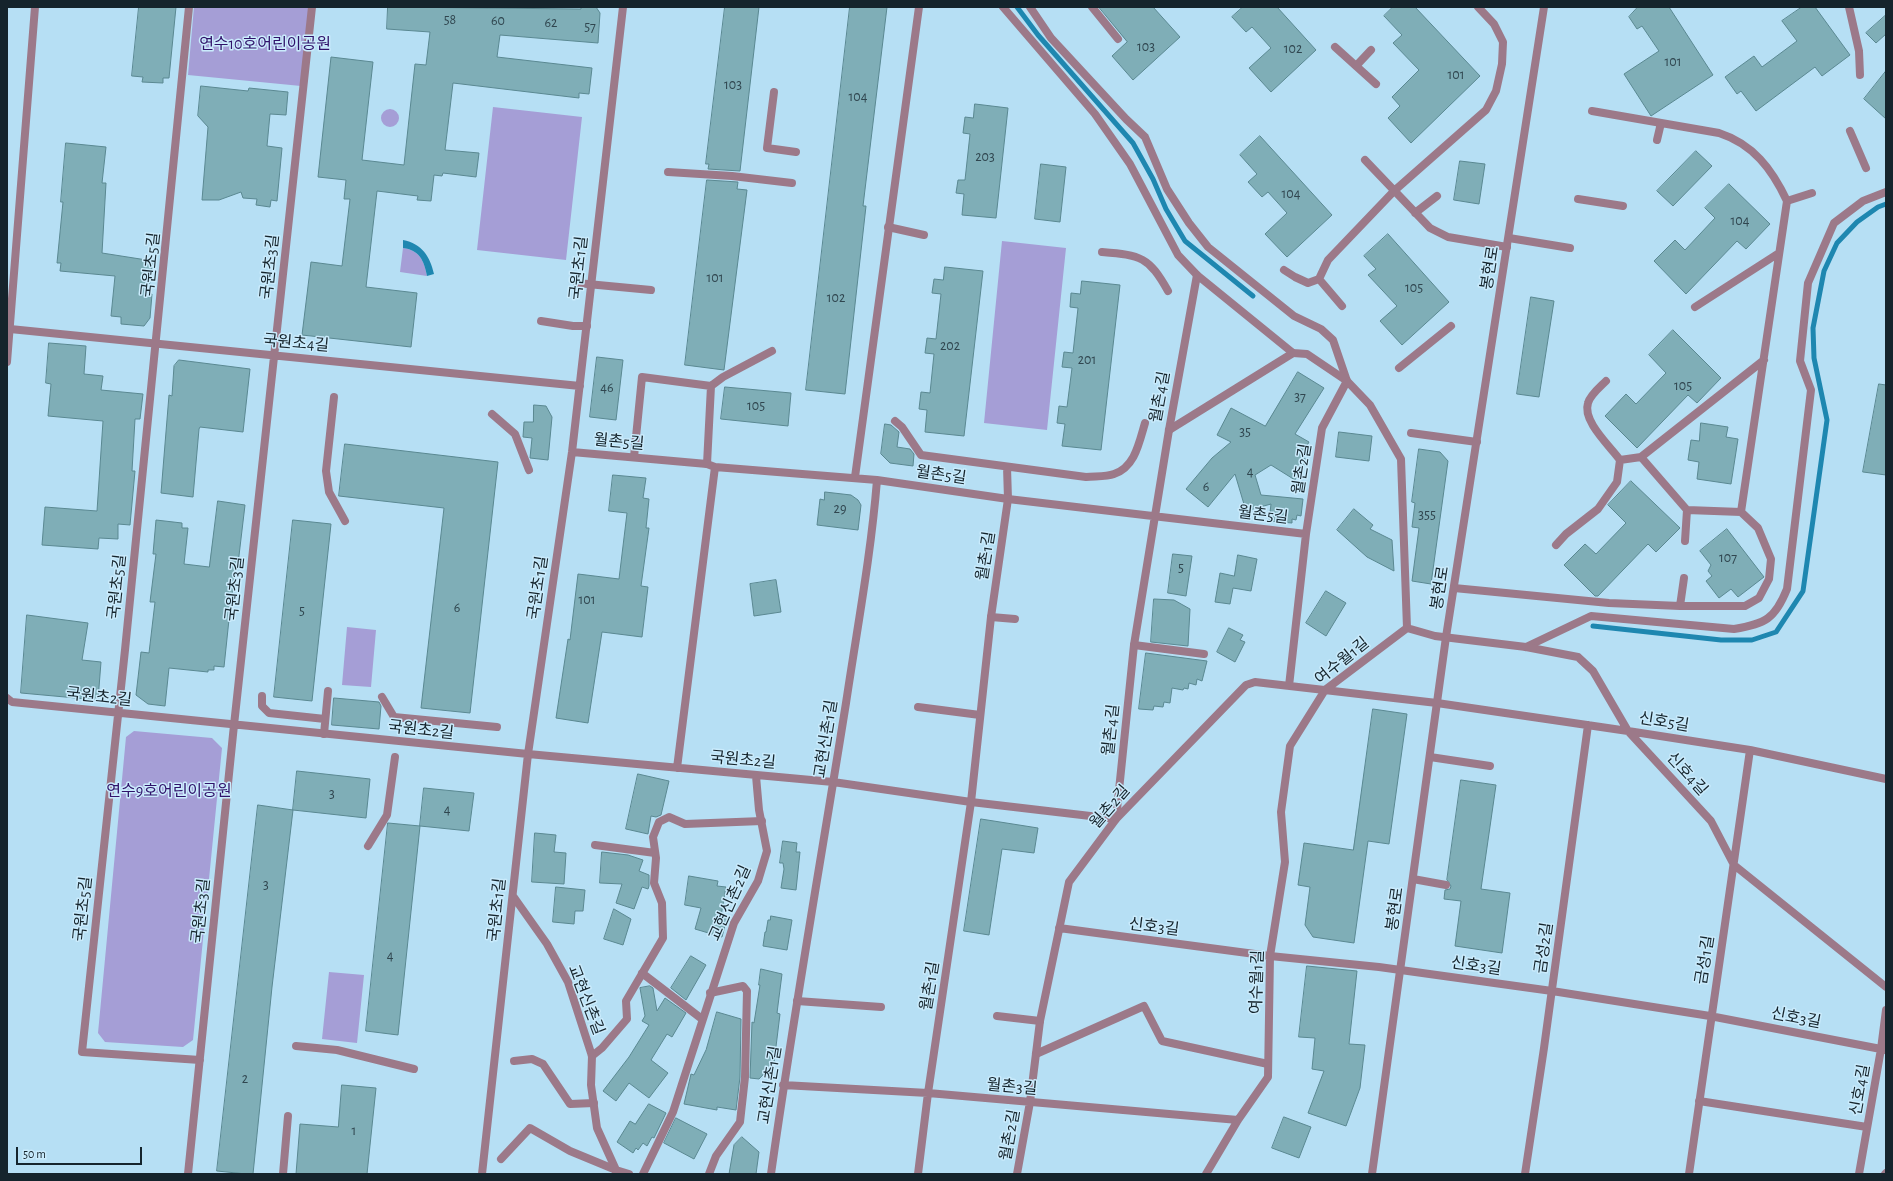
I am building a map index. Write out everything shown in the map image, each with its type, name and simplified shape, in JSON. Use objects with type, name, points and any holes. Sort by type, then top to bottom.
[{"type":"street","points":[[7,362],[35,7]]},
{"type":"street","name":"국원초5길","points":[[189,7],[119,713],[82,1052],[200,1060]]},
{"type":"street","name":"국원초3길","points":[[188,1174],[234,725],[312,7]]},
{"type":"street","name":"국원초1길","points":[[482,1174],[528,754],[572,452],[623,7]]},
{"type":"street","points":[[854,477],[919,7]]},
{"type":"street","points":[[1003,7],[1095,114],[1130,164],[1178,256],[1197,275],[1293,353],[1307,354],[1347,381],[1370,405],[1401,459],[1407,628]]},
{"type":"street","points":[[1030,7],[1052,38],[1126,119],[1145,137],[1168,189],[1189,223],[1208,247],[1294,316],[1321,329],[1333,340],[1347,381]]},
{"type":"street","points":[[1092,7],[1118,39]]},
{"type":"street","points":[[1284,270],[1308,283],[1319,279],[1328,260],[1394,191],[1486,110],[1496,91],[1502,64],[1503,42],[1494,24],[1478,7]]},
{"type":"street","name":"봉현로","points":[[1372,1174],[1446,637],[1544,7]]},
{"type":"street","points":[[1849,7],[1859,51],[1860,75]]},
{"type":"street","points":[[1335,46],[1376,84]]},
{"type":"street","points":[[1356,66],[1371,50]]},
{"type":"street","points":[[774,92],[767,148],[796,152]]},
{"type":"street","points":[[1592,111],[1719,132],[1735,138],[1751,149],[1763,162],[1777,180],[1787,200],[1741,512]]},
{"type":"street","points":[[1657,140],[1661,122]]},
{"type":"street","points":[[1850,131],[1866,168]]},
{"type":"street","points":[[1365,160],[1430,228],[1448,237],[1507,247]]},
{"type":"street","points":[[668,172],[732,176],[792,183]]},
{"type":"street","points":[[1526,647],[1591,616],[1734,629],[1754,626],[1765,620],[1779,608],[1787,590],[1811,390],[1800,361],[1808,283],[1834,223],[1863,201],[1886,192]]},
{"type":"street","points":[[1787,200],[1812,194]]},
{"type":"street","points":[[1415,213],[1437,196]]},
{"type":"street","points":[[1578,199],[1623,206]]},
{"type":"street","points":[[888,227],[924,235]]},
{"type":"street","points":[[1509,238],[1570,248]]},
{"type":"street","points":[[1102,252],[1128,254],[1147,261],[1157,271],[1168,291]]},
{"type":"street","points":[[1695,307],[1779,253]]},
{"type":"street","name":"월촌4길","points":[[1116,819],[1134,645],[1168,430],[1197,275]]},
{"type":"street","points":[[1319,279],[1342,306]]},
{"type":"street","points":[[578,283],[652,290]]},
{"type":"street","points":[[541,321],[573,326],[587,326]]},
{"type":"street","points":[[1399,368],[1451,326]]},
{"type":"street","name":"국원초4길","points":[[10,329],[580,386]]},
{"type":"street","points":[[634,458],[642,377],[711,386],[723,376],[772,351]]},
{"type":"street","points":[[1168,430],[1293,353]]},
{"type":"street","points":[[1620,460],[1641,457],[1764,360]]},
{"type":"street","name":"월촌2길","points":[[1289,686],[1306,534],[1322,428],[1347,381]]},
{"type":"street","points":[[1556,545],[1566,534],[1598,509],[1617,482],[1620,460],[1590,421],[1587,411],[1588,401],[1606,381]]},
{"type":"street","points":[[677,768],[711,466],[711,386]]},
{"type":"street","points":[[334,397],[326,471],[329,492],[345,521]]},
{"type":"street","points":[[492,414],[515,434],[529,470]]},
{"type":"street","points":[[895,421],[902,427],[908,438],[922,455],[1086,477],[1113,475],[1128,467],[1136,452],[1145,423]]},
{"type":"street","points":[[1411,433],[1477,442]]},
{"type":"street","name":"월촌5길","points":[[572,452],[711,466],[854,477],[1008,499],[1306,534]]},
{"type":"street","points":[[1641,457],[1687,510],[1685,541]]},
{"type":"street","name":"월촌1길","points":[[918,1174],[928,1093],[971,802],[991,617],[1008,499],[1008,467]]},
{"type":"street","name":"교현신촌1길","points":[[771,1174],[783,1084],[834,782],[874,524],[877,480]]},
{"type":"street","points":[[1454,588],[1609,604],[1745,606],[1759,598],[1769,578],[1771,559],[1758,528],[1741,512],[1687,510]]},
{"type":"street","points":[[1680,606],[1684,578]]},
{"type":"street","points":[[991,617],[1015,619]]},
{"type":"street","name":"신호4길","points":[[1407,628],[1446,637],[1526,647],[1578,657],[1593,672],[1628,731],[1710,822],[1734,865],[1886,987]]},
{"type":"street","name":"여수월1길","points":[[1206,1174],[1238,1120],[1268,1077],[1270,956],[1285,862],[1281,812],[1290,746],[1324,690],[1407,628]]},
{"type":"street","points":[[1134,645],[1204,654]]},
{"type":"street","name":"월촌2길","points":[[1017,1174],[1030,1102],[1040,1021],[1069,882],[1116,819],[1246,685],[1255,682],[1437,703]]},
{"type":"street","points":[[324,734],[328,691]]},
{"type":"street","points":[[262,696],[262,706],[269,713],[325,719]]},
{"type":"street","points":[[382,696],[394,717],[497,727]]},
{"type":"street","name":"국원초2길","points":[[7,698],[12,702],[234,725],[756,776],[834,782]]},
{"type":"street","name":"신호5길","points":[[1437,703],[1750,750],[1886,779]]},
{"type":"street","points":[[918,708],[980,715]]},
{"type":"street","name":"금성2길","points":[[1525,1174],[1552,991],[1588,725]]},
{"type":"street","name":"금성1길","points":[[1689,1174],[1710,1016],[1734,865],[1750,750]]},
{"type":"street","points":[[368,846],[387,815],[395,757]]},
{"type":"street","points":[[1430,757],[1490,766]]},
{"type":"street","name":"교현신촌2길","points":[[643,1174],[673,1112],[710,993],[734,923],[758,881],[767,851],[756,776]]},
{"type":"street","points":[[834,782],[971,802],[1116,819]]},
{"type":"street","points":[[592,1056],[602,1048],[627,1019],[626,1001],[663,938],[662,903],[654,883],[655,853],[652,837],[659,822],[669,817],[685,824],[762,821]]},
{"type":"street","points":[[594,845],[655,853]]},
{"type":"street","points":[[1413,879],[1446,885]]},
{"type":"street","name":"교현신촌길","points":[[513,896],[547,944],[568,982],[592,1056],[591,1085],[597,1128],[616,1172]]},
{"type":"street","name":"신호3길","points":[[1059,928],[1270,956],[1401,970],[1552,991],[1710,1016],[1884,1050]]},
{"type":"street","points":[[642,973],[702,1019]]},
{"type":"street","points":[[709,1174],[716,1156],[740,1122],[745,1077],[747,991],[744,986],[710,993]]},
{"type":"street","points":[[797,1001],[881,1006]]},
{"type":"street","points":[[1036,1054],[1144,1006],[1162,1041],[1268,1064]]},
{"type":"street","name":"신호4길","points":[[1859,1174],[1867,1127],[1884,1050],[1886,1010]]},
{"type":"street","points":[[997,1016],[1040,1021]]},
{"type":"street","points":[[296,1046],[336,1050],[414,1069]]},
{"type":"street","points":[[514,1061],[532,1059],[543,1064],[570,1104],[594,1103]]},
{"type":"street","name":"월촌3길","points":[[783,1084],[928,1093],[1238,1120]]},
{"type":"street","points":[[1699,1101],[1867,1127]]},
{"type":"street","points":[[283,1174],[288,1116]]},
{"type":"street","points":[[501,1159],[530,1128],[570,1151],[616,1172],[629,1174]]},
{"type":"green space","name":"연수10호어린이공원","points":[[194,7],[309,7],[301,86],[188,75]]},
{"type":"green space","points":[[493,107],[582,117],[566,260],[477,250]]},
{"type":"green space","points":[[386,109],[394,109],[399,114],[397,125],[394,127],[386,127],[381,122],[381,114]]},
{"type":"green space","points":[[1002,241],[1066,248],[1047,430],[984,423]]},
{"type":"green space","points":[[403,248],[413,251],[420,257],[427,276],[400,272]]},
{"type":"green space","points":[[347,627],[376,630],[371,687],[342,685]]},
{"type":"green space","name":"연수9호어린이공원","points":[[134,731],[212,738],[222,748],[193,1040],[183,1047],[105,1042],[98,1033],[126,737]]},
{"type":"green space","points":[[329,972],[364,975],[357,1043],[322,1039]]},
{"type":"water","points":[[403,240],[415,244],[424,252],[430,262],[434,274],[427,276],[420,257],[413,251],[403,248]]},
{"type":"building","points":[[139,7],[176,7],[169,78],[163,78],[163,83],[142,82],[143,77],[132,76]]},
{"type":"building","points":[[388,7],[581,9],[581,7],[596,7],[600,13],[598,43],[500,35],[497,57],[592,68],[589,94],[579,93],[579,98],[453,83],[445,150],[479,153],[476,177],[443,173],[442,176],[434,175],[431,201],[417,200],[418,196],[377,191],[366,287],[417,293],[411,347],[302,335],[311,262],[342,266],[350,199],[344,199],[346,180],[318,177],[331,57],[373,62],[362,160],[404,165],[415,64],[426,65],[430,32],[387,29]]},
{"type":"building","points":[[725,7],[759,7],[740,171],[708,169],[709,164],[706,164]]},
{"type":"building","points":[[850,7],[887,7],[863,206],[866,206],[845,394],[806,390]]},
{"type":"building","points":[[1099,7],[1153,7],[1180,37],[1133,80],[1112,56],[1127,42]]},
{"type":"building","points":[[1243,7],[1277,7],[1316,50],[1271,92],[1249,68],[1271,48],[1252,27],[1246,32],[1232,17]]},
{"type":"building","points":[[1393,7],[1415,7],[1480,76],[1411,143],[1388,118],[1400,106],[1392,97],[1419,70],[1393,43],[1402,35],[1384,16]]},
{"type":"building","points":[[1638,7],[1669,7],[1713,75],[1651,116],[1624,74],[1659,51],[1642,26],[1637,29],[1629,17]]},
{"type":"building","points":[[1802,7],[1815,7],[1850,55],[1822,76],[1815,67],[1756,111],[1741,91],[1737,94],[1725,77],[1754,56],[1762,67],[1797,41],[1782,21]]},
{"type":"building","points":[[1886,15],[1886,34],[1876,43],[1866,33]]},
{"type":"building","points":[[1886,71],[1886,119],[1864,99]]},
{"type":"building","points":[[201,86],[248,91],[249,88],[288,92],[286,115],[270,114],[267,146],[282,148],[277,201],[271,200],[270,207],[256,205],[257,199],[243,198],[241,192],[219,200],[202,200],[208,127],[198,116]]},
{"type":"building","points":[[975,104],[1008,108],[996,218],[962,215],[964,194],[956,193],[958,180],[965,180],[970,134],[963,133],[965,117],[973,118]]},
{"type":"building","points":[[1260,136],[1332,215],[1287,257],[1265,234],[1287,213],[1268,192],[1262,197],[1248,182],[1257,174],[1240,155]]},
{"type":"building","points":[[66,143],[106,147],[102,183],[106,183],[102,253],[153,261],[148,294],[152,294],[150,318],[144,326],[121,324],[121,317],[111,316],[115,276],[60,271],[61,263],[57,263],[63,202],[61,202]]},
{"type":"building","points":[[1696,151],[1712,166],[1673,206],[1657,191]]},
{"type":"building","points":[[1460,161],[1485,164],[1479,204],[1454,200]]},
{"type":"building","points":[[1041,164],[1066,167],[1060,222],[1035,219]]},
{"type":"building","points":[[707,180],[738,182],[737,189],[747,190],[724,370],[685,365]]},
{"type":"building","points":[[1729,184],[1770,224],[1746,249],[1737,241],[1686,294],[1654,261],[1675,240],[1685,250],[1715,218],[1705,208]]},
{"type":"building","points":[[1388,234],[1449,302],[1402,345],[1380,321],[1397,306],[1368,275],[1376,269],[1364,256]]},
{"type":"building","points":[[945,267],[983,271],[964,436],[925,432],[927,410],[919,409],[921,392],[930,393],[934,354],[925,353],[927,338],[936,339],[941,294],[932,293],[934,279],[943,280]]},
{"type":"building","points":[[1082,281],[1120,285],[1101,450],[1062,446],[1065,424],[1057,423],[1059,406],[1067,407],[1072,368],[1062,367],[1064,352],[1073,353],[1078,308],[1070,307],[1071,293],[1080,294]]},
{"type":"building","points":[[1531,297],[1554,301],[1539,397],[1517,394]]},
{"type":"building","points":[[1673,330],[1721,378],[1697,403],[1688,395],[1637,448],[1605,416],[1626,394],[1636,404],[1666,373],[1649,355]]},
{"type":"building","points":[[49,343],[86,346],[84,374],[103,376],[101,390],[143,394],[140,419],[135,419],[132,471],[135,471],[130,525],[118,524],[118,539],[99,538],[98,549],[42,545],[45,507],[97,511],[103,421],[48,416],[51,384],[46,383]]},
{"type":"building","points":[[597,357],[623,360],[616,420],[590,417]]},
{"type":"building","points":[[179,360],[250,369],[243,432],[200,427],[199,429],[193,497],[161,493],[169,395],[172,396],[174,366]]},
{"type":"building","points":[[1298,372],[1324,388],[1295,434],[1309,442],[1301,456],[1307,460],[1295,480],[1271,465],[1255,475],[1261,495],[1303,499],[1301,516],[1297,515],[1296,520],[1292,519],[1292,523],[1269,521],[1271,504],[1246,511],[1235,474],[1208,507],[1186,489],[1212,458],[1231,442],[1217,435],[1231,408],[1265,426]]},
{"type":"building","points":[[1879,384],[1886,385],[1886,475],[1863,472]]},
{"type":"building","points":[[725,387],[791,393],[788,426],[721,419]]},
{"type":"building","points":[[534,405],[546,406],[552,417],[548,460],[530,458],[532,438],[523,437],[524,422],[533,422]]},
{"type":"building","points":[[1701,423],[1728,427],[1726,437],[1738,439],[1731,484],[1697,479],[1699,462],[1688,460],[1691,440],[1699,441]]},
{"type":"building","points":[[885,424],[891,425],[899,432],[897,447],[910,449],[914,454],[913,466],[890,463],[881,454]]},
{"type":"building","points":[[1339,432],[1372,436],[1369,461],[1336,457]]},
{"type":"building","points":[[345,444],[498,462],[470,713],[421,708],[444,508],[339,496]]},
{"type":"building","points":[[1419,449],[1440,452],[1448,461],[1431,584],[1412,581],[1419,528],[1412,527],[1415,503],[1412,502]]},
{"type":"building","points":[[613,475],[646,478],[643,498],[649,499],[646,528],[649,528],[641,586],[648,587],[642,637],[602,632],[588,723],[556,718],[568,639],[570,640],[578,574],[619,579],[627,513],[609,511]]},
{"type":"building","points":[[1631,481],[1680,528],[1656,552],[1648,544],[1598,596],[1595,596],[1564,565],[1585,544],[1596,554],[1626,523],[1608,505]]},
{"type":"building","points":[[825,492],[851,495],[858,500],[861,505],[858,530],[817,525],[820,499],[824,500]]},
{"type":"building","points":[[218,501],[245,505],[238,564],[236,564],[230,610],[224,667],[214,666],[214,670],[208,670],[208,672],[169,668],[165,706],[148,704],[136,695],[141,652],[149,653],[155,602],[150,602],[156,554],[153,554],[156,520],[182,523],[182,528],[188,528],[184,564],[209,567]]},
{"type":"building","points":[[1354,509],[1373,525],[1370,529],[1392,540],[1394,571],[1367,557],[1337,530]]},
{"type":"building","points":[[293,520],[331,524],[312,701],[274,697]]},
{"type":"building","points":[[1727,529],[1764,577],[1738,597],[1731,589],[1719,598],[1706,581],[1712,576],[1708,571],[1711,565],[1700,551]]},
{"type":"building","points":[[1173,554],[1192,556],[1186,596],[1168,593]]},
{"type":"building","points":[[1238,555],[1257,559],[1251,591],[1233,588],[1230,604],[1215,602],[1220,573],[1234,576]]},
{"type":"building","points":[[776,580],[781,612],[754,616],[750,584]]},
{"type":"building","points":[[1326,591],[1346,603],[1326,636],[1306,623]]},
{"type":"building","points":[[1154,599],[1174,600],[1190,609],[1188,646],[1151,642]]},
{"type":"building","points":[[27,615],[88,623],[82,660],[101,662],[98,700],[21,693]]},
{"type":"building","points":[[1229,628],[1243,635],[1240,640],[1245,642],[1235,662],[1217,652]]},
{"type":"building","points":[[1146,653],[1207,661],[1202,681],[1197,679],[1196,685],[1189,683],[1188,689],[1184,688],[1183,690],[1172,688],[1170,703],[1164,702],[1163,707],[1154,706],[1153,710],[1139,709]]},
{"type":"building","points":[[334,698],[379,702],[381,706],[379,729],[332,725]]},
{"type":"building","points":[[1373,709],[1407,714],[1389,844],[1368,841],[1354,943],[1313,937],[1305,925],[1310,887],[1298,885],[1304,843],[1353,850]]},
{"type":"building","points":[[297,771],[370,779],[366,818],[293,810]]},
{"type":"building","points":[[638,774],[669,781],[661,815],[656,817],[651,816],[648,834],[626,829]]},
{"type":"building","points":[[1461,780],[1496,785],[1481,889],[1510,893],[1502,953],[1455,946],[1461,901],[1444,899],[1445,890],[1450,889],[1451,886],[1447,880]]},
{"type":"building","points":[[424,788],[474,793],[469,831],[420,826]]},
{"type":"building","points":[[258,805],[293,810],[272,987],[253,1174],[246,1174],[217,1171]]},
{"type":"building","points":[[981,819],[1038,828],[1034,853],[1002,849],[989,935],[964,931]]},
{"type":"building","points":[[388,823],[420,826],[398,1035],[366,1031]]},
{"type":"building","points":[[535,833],[556,835],[554,852],[566,853],[564,884],[532,882]]},
{"type":"building","points":[[783,841],[797,843],[796,852],[800,852],[796,890],[781,888],[784,869],[783,863],[780,863]]},
{"type":"building","points":[[602,852],[628,855],[643,860],[639,871],[649,875],[649,886],[648,889],[642,887],[634,909],[616,903],[622,884],[600,883]]},
{"type":"building","points":[[689,876],[718,881],[717,886],[726,887],[721,916],[727,918],[722,937],[695,929],[701,908],[685,905]]},
{"type":"building","points":[[556,887],[585,890],[583,911],[575,911],[574,924],[553,922]]},
{"type":"building","points":[[614,909],[631,919],[623,945],[604,939]]},
{"type":"building","points":[[771,916],[792,920],[787,950],[763,946],[768,920],[770,920]]},
{"type":"building","points":[[691,956],[706,965],[686,1000],[671,988]]},
{"type":"building","points":[[1307,966],[1357,971],[1349,1044],[1365,1045],[1360,1088],[1346,1126],[1308,1113],[1324,1071],[1312,1069],[1315,1038],[1299,1037]]},
{"type":"building","points":[[761,969],[782,974],[777,1013],[780,1014],[774,1063],[759,1079],[750,1078],[752,1022],[754,1023]]},
{"type":"building","points":[[650,986],[653,988],[657,1011],[665,998],[686,1013],[672,1037],[667,1034],[651,1060],[668,1073],[649,1098],[629,1083],[616,1101],[603,1091],[629,1057],[649,1025],[642,1021],[645,1016],[640,988]]},
{"type":"building","points":[[717,1012],[741,1019],[740,1077],[736,1110],[717,1107],[717,1110],[684,1104],[691,1074],[694,1075],[706,1050]]},
{"type":"building","points":[[342,1085],[376,1088],[367,1174],[296,1174],[300,1124],[338,1127]]},
{"type":"building","points":[[649,1104],[666,1113],[654,1138],[652,1137],[647,1146],[643,1143],[638,1150],[636,1148],[633,1153],[617,1142],[630,1121],[635,1124]]},
{"type":"building","points":[[1284,1117],[1311,1127],[1299,1158],[1272,1148]]},
{"type":"building","points":[[676,1118],[707,1134],[694,1159],[664,1143]]},
{"type":"building","points":[[742,1137],[759,1152],[756,1174],[729,1174],[734,1145]]},
{"type":"waterway","points":[[1017,7],[1038,35],[1133,143],[1153,179],[1166,209],[1185,241],[1253,296]]},
{"type":"waterway","points":[[1593,626],[1721,640],[1752,640],[1776,632],[1803,591],[1827,420],[1814,358],[1813,328],[1824,271],[1837,243],[1857,222],[1878,207],[1886,204]]}]
